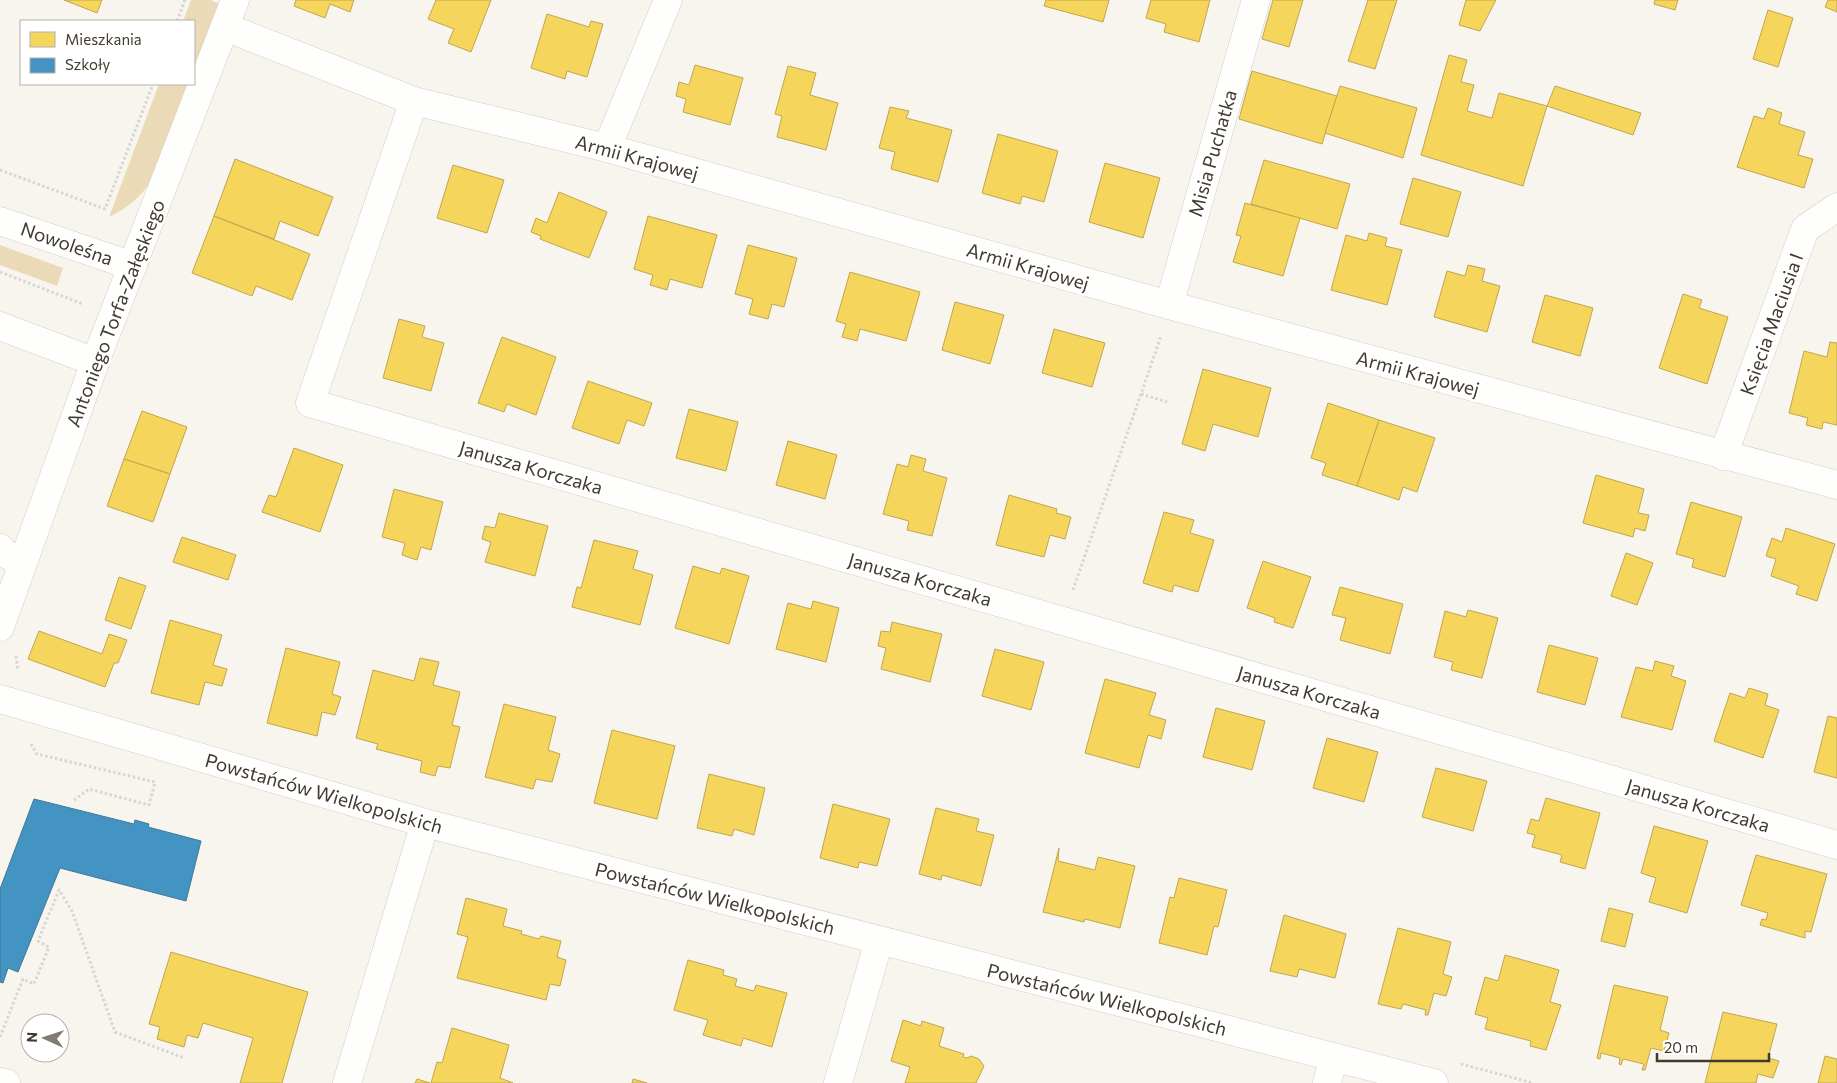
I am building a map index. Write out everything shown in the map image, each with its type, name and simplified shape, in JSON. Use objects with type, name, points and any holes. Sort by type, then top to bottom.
[{"type":"street","name":"Antoniego Torfa-Załęskiego","points":[[0,627],[95,362],[235,0]]},
{"type":"street","points":[[608,148],[668,0]]},
{"type":"street","name":"Misia Puchatka","points":[[1169,305],[1256,0]]},
{"type":"street","name":"Armii Krajowej","points":[[225,28],[414,101],[608,148],[1169,305],[1723,456],[1837,485]]},
{"type":"street","name":"Janusza Korczaka","points":[[414,101],[310,403],[1837,845]]},
{"type":"street","name":"Księcia Maciusia I","points":[[1723,456],[1805,229],[1837,207]]},
{"type":"street","name":"Nowoleśna","points":[[0,221],[133,266]]},
{"type":"street","points":[[0,326],[95,362]]},
{"type":"street","points":[[0,548],[4,553],[22,563]]},
{"type":"street","name":"Powstańców Wielkopolskich","points":[[0,699],[425,823],[1434,1083]]},
{"type":"street","points":[[347,1083],[425,823]]},
{"type":"street","points":[[838,1083],[879,940]]},
{"type":"street","points":[[1327,1083],[1334,1057]]},
{"type":"street","points":[[0,1082],[6,1083]]},
{"type":"path","points":[[176,20],[185,0]]},
{"type":"path","points":[[0,170],[105,209],[153,85]]},
{"type":"path","points":[[1064,621],[1162,333]]},
{"type":"path","points":[[1141,394],[1167,402]]},
{"type":"path","points":[[29,741],[37,754],[155,782],[149,805],[90,789],[73,801]]},
{"type":"path","points":[[0,1037],[23,979],[34,984],[49,947],[38,941],[59,890],[72,911],[115,1032],[184,1058]]},
{"type":"shaded area","points":[[191,0],[211,0],[219,4],[195,68],[195,20],[183,20]]},
{"type":"shaded area","points":[[159,85],[189,85],[154,175],[146,189],[135,200],[109,217]]},
{"type":"shaded area","points":[[0,245],[63,268],[57,286],[0,265]]},
{"type":"building: Mieszkania","points":[[64,0],[102,0],[97,13]]},
{"type":"building: Mieszkania","points":[[296,0],[354,0],[350,12],[330,4],[325,18],[294,6]]},
{"type":"building: Mieszkania","points":[[436,0],[491,0],[471,52],[448,43],[454,29],[428,19]]},
{"type":"building: Mieszkania","points":[[1046,0],[1109,0],[1103,22],[1044,6]]},
{"type":"building: Mieszkania","points":[[1151,0],[1210,0],[1199,42],[1164,32],[1166,24],[1146,18]]},
{"type":"building: Mieszkania","points":[[1273,0],[1303,0],[1289,47],[1262,39]]},
{"type":"building: Mieszkania","points":[[1368,0],[1397,0],[1375,69],[1348,61]]},
{"type":"building: Mieszkania","points":[[1466,0],[1496,0],[1480,31],[1459,25]]},
{"type":"building: Mieszkania","points":[[1655,0],[1678,0],[1675,10],[1654,4]]},
{"type":"building: Mieszkania","points":[[1828,0],[1837,0],[1837,12],[1825,7]]},
{"type":"building: Mieszkania","points":[[1768,10],[1793,18],[1778,67],[1753,59]]},
{"type":"building: Mieszkania","points":[[547,14],[589,27],[591,21],[603,24],[587,77],[567,71],[565,79],[531,68]]},
{"type":"building: Mieszkania","points":[[1449,55],[1467,60],[1461,82],[1474,85],[1467,111],[1492,118],[1499,93],[1547,106],[1523,186],[1421,155]]},
{"type":"building: Mieszkania","points":[[695,65],[743,78],[730,125],[683,112],[686,99],[676,96],[679,82],[689,85]]},
{"type":"building: Mieszkania","points":[[788,66],[816,73],[810,95],[838,103],[826,150],[777,137],[782,116],[775,114]]},
{"type":"building: Mieszkania","points":[[1252,71],[1337,96],[1322,144],[1239,119]]},
{"type":"building: Mieszkania","points":[[1340,86],[1417,108],[1403,158],[1325,133]]},
{"type":"building: Mieszkania","points":[[1555,86],[1641,113],[1633,135],[1547,106]]},
{"type":"building: Mieszkania","points":[[890,107],[909,111],[906,118],[952,130],[938,182],[891,169],[895,152],[879,148]]},
{"type":"building: Mieszkania","points":[[1768,108],[1782,113],[1779,124],[1805,132],[1798,155],[1813,159],[1804,188],[1737,167],[1754,116],[1764,119]]},
{"type":"building: Mieszkania","points":[[998,134],[1058,151],[1044,202],[1022,196],[1020,204],[982,193]]},
{"type":"building: Mieszkania","points":[[235,159],[333,197],[318,236],[280,221],[274,239],[214,216]]},
{"type":"building: Mieszkania","points":[[1264,160],[1350,184],[1337,229],[1251,204]]},
{"type":"building: Mieszkania","points":[[1105,163],[1160,178],[1143,238],[1089,222]]},
{"type":"building: Mieszkania","points":[[453,165],[504,180],[487,233],[437,218]]},
{"type":"building: Mieszkania","points":[[1413,178],[1461,192],[1448,237],[1400,224]]},
{"type":"building: Mieszkania","points":[[559,192],[607,212],[589,258],[540,239],[541,236],[531,232],[536,218],[547,223]]},
{"type":"building: Mieszkania","points":[[1245,203],[1300,218],[1283,276],[1233,262],[1241,236],[1236,235]]},
{"type":"building: Mieszkania","points":[[214,216],[310,254],[292,300],[256,286],[252,296],[192,273]]},
{"type":"building: Mieszkania","points":[[648,216],[717,235],[702,288],[670,279],[667,290],[650,285],[653,275],[634,269]]},
{"type":"building: Mieszkania","points":[[1369,233],[1387,238],[1385,246],[1402,250],[1387,305],[1331,290],[1346,235],[1367,241]]},
{"type":"building: Mieszkania","points":[[748,245],[797,258],[784,307],[772,304],[768,319],[749,314],[753,299],[735,294]]},
{"type":"building: Mieszkania","points":[[1468,265],[1485,269],[1482,281],[1500,286],[1487,332],[1434,317],[1447,271],[1465,276]]},
{"type":"building: Mieszkania","points":[[850,272],[920,292],[906,341],[860,329],[857,341],[842,337],[846,324],[836,321]]},
{"type":"building: Mieszkania","points":[[1683,294],[1702,300],[1699,308],[1728,317],[1707,384],[1659,368]]},
{"type":"building: Mieszkania","points":[[1545,295],[1593,308],[1580,356],[1532,342]]},
{"type":"building: Mieszkania","points":[[955,302],[1004,315],[990,364],[942,350]]},
{"type":"building: Mieszkania","points":[[399,319],[425,326],[422,337],[444,343],[431,391],[383,378]]},
{"type":"building: Mieszkania","points":[[1054,329],[1105,343],[1092,387],[1042,373]]},
{"type":"building: Mieszkania","points":[[502,337],[556,357],[536,415],[507,404],[504,412],[478,403]]},
{"type":"building: Mieszkania","points":[[1830,342],[1837,343],[1837,425],[1823,422],[1822,429],[1806,425],[1808,418],[1789,413],[1804,351],[1827,357]]},
{"type":"building: Mieszkania","points":[[1203,369],[1271,388],[1258,437],[1213,424],[1205,451],[1182,444]]},
{"type":"building: Mieszkania","points":[[588,381],[652,403],[644,426],[627,420],[619,444],[572,428]]},
{"type":"building: Mieszkania","points":[[1328,403],[1379,420],[1357,486],[1322,475],[1326,463],[1311,458]]},
{"type":"building: Mieszkania","points":[[689,409],[738,422],[726,471],[676,458]]},
{"type":"building: Mieszkania","points":[[142,411],[187,427],[170,474],[124,459]]},
{"type":"building: Mieszkania","points":[[1379,420],[1435,438],[1417,492],[1403,487],[1399,500],[1357,486]]},
{"type":"building: Mieszkania","points":[[788,441],[837,455],[825,499],[776,485]]},
{"type":"building: Mieszkania","points":[[294,448],[343,465],[320,532],[262,512],[269,495],[276,497]]},
{"type":"building: Mieszkania","points":[[911,455],[926,459],[923,471],[947,478],[932,536],[907,530],[909,521],[883,514],[897,464],[908,467]]},
{"type":"building: Mieszkania","points":[[124,459],[170,474],[153,522],[107,506]]},
{"type":"building: Mieszkania","points":[[1596,475],[1644,489],[1638,513],[1649,515],[1645,531],[1635,528],[1633,537],[1583,523]]},
{"type":"building: Mieszkania","points":[[394,489],[443,502],[431,550],[421,547],[417,560],[402,555],[405,543],[382,537]]},
{"type":"building: Mieszkania","points":[[1009,495],[1057,509],[1056,513],[1071,517],[1065,539],[1050,535],[1044,557],[996,545]]},
{"type":"building: Mieszkania","points":[[1691,502],[1742,517],[1725,577],[1692,567],[1694,559],[1676,554]]},
{"type":"building: Mieszkania","points":[[1164,512],[1194,520],[1190,533],[1214,540],[1198,592],[1174,585],[1172,592],[1143,583]]},
{"type":"building: Mieszkania","points":[[499,513],[548,526],[535,576],[485,562],[491,542],[482,539],[485,526],[495,528]]},
{"type":"building: Mieszkania","points":[[1786,528],[1835,544],[1817,601],[1796,594],[1799,586],[1771,576],[1776,559],[1766,556],[1772,538],[1782,542]]},
{"type":"building: Mieszkania","points":[[182,537],[236,555],[228,580],[173,562]]},
{"type":"building: Mieszkania","points":[[594,540],[638,551],[633,569],[653,575],[640,625],[572,607],[577,587],[581,588]]},
{"type":"building: Mieszkania","points":[[1626,553],[1653,563],[1637,605],[1611,596]]},
{"type":"building: Mieszkania","points":[[1263,561],[1311,577],[1293,628],[1274,622],[1275,618],[1247,608]]},
{"type":"building: Mieszkania","points":[[693,566],[720,574],[722,568],[749,576],[729,644],[675,628]]},
{"type":"building: Mieszkania","points":[[119,577],[146,586],[131,629],[105,620]]},
{"type":"building: Mieszkania","points":[[1340,587],[1403,604],[1390,654],[1340,640],[1346,618],[1332,615]]},
{"type":"building: Mieszkania","points":[[813,601],[839,608],[826,662],[776,649],[788,603],[811,609]]},
{"type":"building: Mieszkania","points":[[1468,610],[1498,618],[1482,678],[1451,670],[1453,662],[1434,657],[1445,611],[1466,617]]},
{"type":"building: Mieszkania","points":[[170,620],[222,635],[213,665],[227,669],[222,686],[205,682],[199,705],[151,693]]},
{"type":"building: Mieszkania","points":[[892,622],[942,634],[930,682],[881,669],[886,648],[878,646],[881,631],[890,632]]},
{"type":"building: Mieszkania","points":[[39,631],[102,654],[109,634],[127,640],[118,663],[114,663],[105,687],[28,659]]},
{"type":"building: Mieszkania","points":[[1549,645],[1598,658],[1585,705],[1537,692]]},
{"type":"building: Mieszkania","points":[[286,648],[340,662],[332,694],[341,697],[335,715],[322,712],[317,736],[267,723]]},
{"type":"building: Mieszkania","points":[[995,649],[1044,662],[1031,710],[982,696]]},
{"type":"building: Mieszkania","points":[[420,658],[439,662],[433,685],[460,692],[452,725],[460,727],[450,768],[438,766],[435,776],[420,772],[422,761],[376,749],[378,744],[356,738],[373,670],[414,681]]},
{"type":"building: Mieszkania","points":[[1655,661],[1674,666],[1671,676],[1686,681],[1672,730],[1621,717],[1636,667],[1653,671]]},
{"type":"building: Mieszkania","points":[[1105,679],[1156,693],[1149,715],[1166,720],[1161,739],[1148,735],[1139,768],[1085,753]]},
{"type":"building: Mieszkania","points":[[1749,688],[1768,694],[1765,705],[1779,710],[1763,758],[1714,741],[1730,693],[1745,698]]},
{"type":"building: Mieszkania","points":[[504,704],[556,717],[548,750],[560,754],[552,782],[536,779],[533,789],[485,777]]},
{"type":"building: Mieszkania","points":[[1216,708],[1265,721],[1252,770],[1203,757]]},
{"type":"building: Mieszkania","points":[[1828,716],[1837,718],[1837,778],[1814,772]]},
{"type":"building: Mieszkania","points":[[612,730],[675,746],[657,819],[594,803]]},
{"type":"building: Mieszkania","points":[[1327,738],[1378,752],[1364,802],[1313,788]]},
{"type":"building: Mieszkania","points":[[1436,768],[1487,781],[1473,831],[1422,817]]},
{"type":"building: Mieszkania","points":[[709,774],[765,788],[754,835],[734,829],[732,836],[697,828]]},
{"type":"building: Mieszkania","points":[[1546,798],[1600,813],[1585,869],[1560,862],[1562,855],[1532,847],[1535,835],[1527,833],[1531,819],[1539,821]]},
{"type":"building: Mieszkania","points":[[833,804],[890,819],[877,866],[859,862],[858,868],[820,858]]},
{"type":"building: Mieszkania","points":[[936,808],[979,819],[976,831],[994,835],[981,886],[942,875],[941,880],[919,874]]},
{"type":"building: Mieszkania","points":[[1654,826],[1708,841],[1687,913],[1649,902],[1656,878],[1641,873]]},
{"type":"building: Mieszkania","points":[[1059,848],[1058,861],[1095,870],[1098,857],[1135,866],[1120,928],[1085,919],[1084,922],[1043,912]]},
{"type":"building: Mieszkania","points":[[1756,855],[1827,874],[1811,932],[1805,931],[1805,938],[1760,925],[1762,919],[1766,920],[1768,913],[1741,905]]},
{"type":"building: Mieszkania","points":[[1179,878],[1227,890],[1218,927],[1214,926],[1207,955],[1159,943],[1170,897],[1174,898]]},
{"type":"building: Mieszkania","points":[[466,898],[507,909],[503,926],[522,931],[521,934],[539,939],[541,936],[561,941],[557,957],[566,960],[560,986],[550,984],[546,1000],[457,978],[468,937],[457,934]]},
{"type":"building: Mieszkania","points":[[1609,908],[1633,914],[1625,947],[1601,941]]},
{"type":"building: Mieszkania","points":[[1284,915],[1346,934],[1335,978],[1299,969],[1297,977],[1270,971]]},
{"type":"building: Mieszkania","points":[[1398,928],[1451,942],[1443,974],[1452,977],[1446,996],[1434,993],[1428,1015],[1425,1015],[1426,1010],[1403,1004],[1401,1009],[1378,1004]]},
{"type":"building: Mieszkania","points":[[171,952],[308,992],[282,1083],[240,1083],[253,1038],[203,1023],[198,1038],[187,1035],[184,1047],[157,1039],[160,1027],[149,1024]]},
{"type":"building: Mieszkania","points":[[1505,955],[1559,970],[1550,1002],[1561,1005],[1546,1050],[1530,1046],[1531,1041],[1485,1029],[1488,1018],[1475,1014],[1485,977],[1498,981]]},
{"type":"building: Mieszkania","points":[[688,960],[724,970],[723,975],[737,979],[735,986],[754,991],[756,985],[787,993],[772,1047],[743,1038],[741,1046],[703,1035],[708,1020],[674,1010]]},
{"type":"building: Mieszkania","points":[[1614,985],[1668,997],[1660,1030],[1669,1033],[1664,1051],[1651,1048],[1645,1070],[1642,1070],[1644,1064],[1623,1059],[1621,1065],[1619,1064],[1620,1058],[1601,1053],[1600,1059],[1597,1058]]},
{"type":"building: Mieszkania","points":[[1723,1012],[1777,1024],[1768,1058],[1779,1061],[1773,1078],[1758,1074],[1756,1083],[1705,1083]]},
{"type":"building: Mieszkania","points":[[903,1020],[921,1026],[922,1021],[944,1028],[939,1046],[964,1054],[963,1057],[971,1056],[979,1059],[984,1066],[976,1083],[905,1083],[910,1067],[891,1061]]},
{"type":"building: Mieszkania","points":[[452,1028],[509,1045],[500,1078],[513,1083],[431,1083],[437,1062],[442,1063]]},
{"type":"building: Mieszkania","points":[[1825,1056],[1837,1059],[1837,1083],[1818,1083]]},
{"type":"building: Mieszkania","points":[[417,1079],[430,1083],[415,1083]]},
{"type":"building: Mieszkania","points":[[633,1079],[647,1083],[632,1083]]},
{"type":"building: Szkoły","points":[[34,799],[134,824],[135,820],[149,824],[148,827],[201,841],[186,901],[60,868],[18,972],[8,968],[3,983],[0,982],[0,889]]}]
